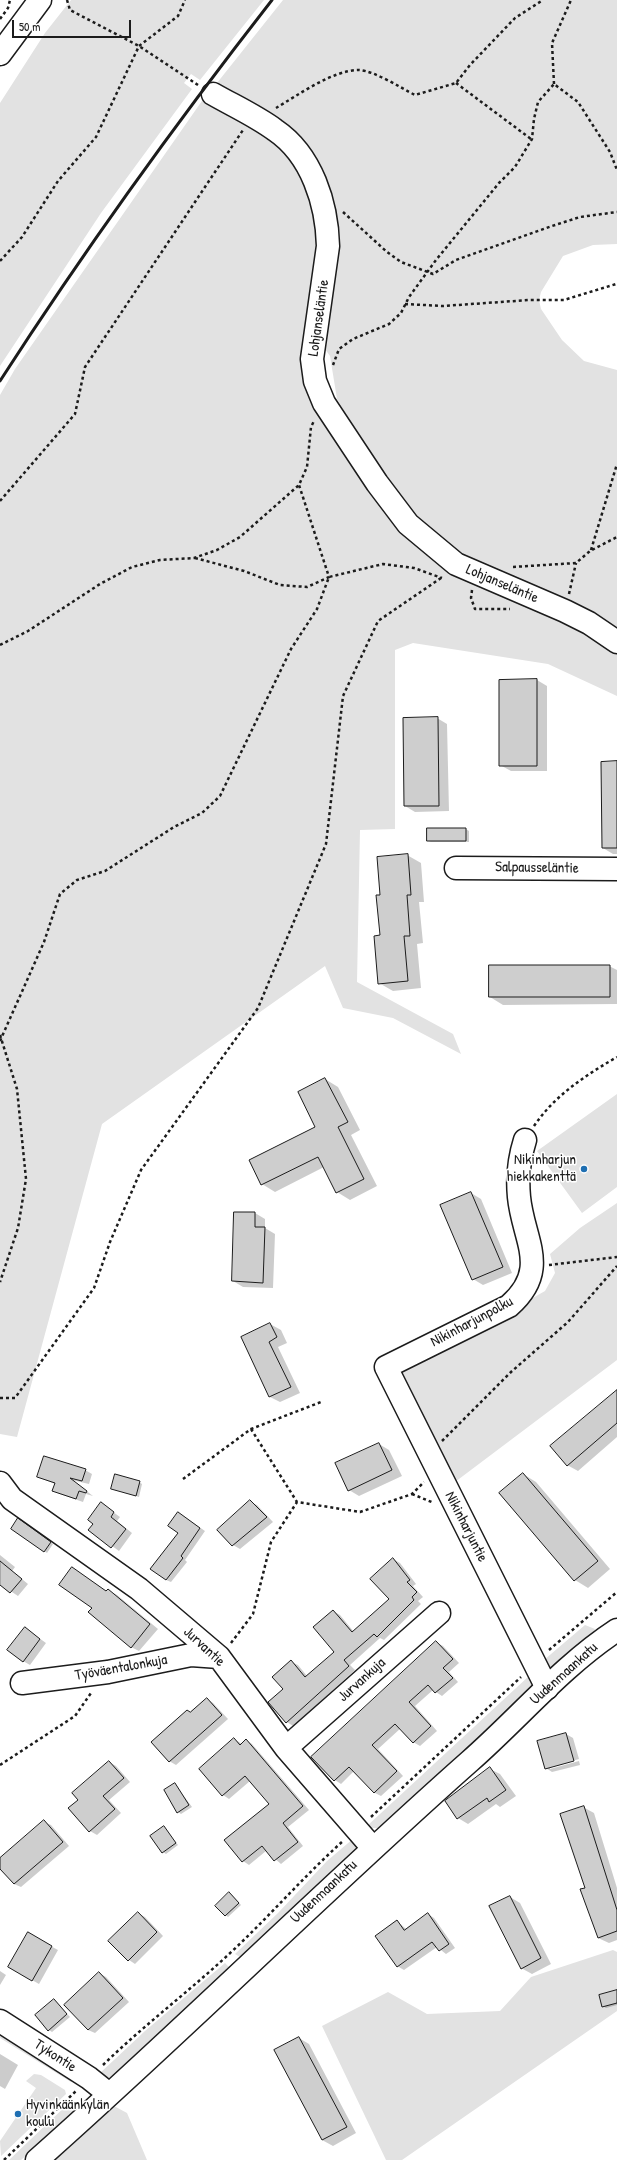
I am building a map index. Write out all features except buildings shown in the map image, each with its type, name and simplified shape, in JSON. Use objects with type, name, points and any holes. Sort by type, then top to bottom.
[{"type":"street","points":[[0,54],[40,0]]},
{"type":"street","name":"Lohjanseläntie","points":[[214,94],[276,130],[290,143],[304,162],[317,186],[327,229],[328,246],[312,358],[315,381],[324,403],[377,483],[408,524],[428,543],[456,564],[475,574],[565,611],[589,623],[617,642]]},
{"type":"street","name":"Salpausseläntie","points":[[456,868],[617,869]]},
{"type":"street","name":"Nikinharjunpolku","points":[[386,1367],[510,1306],[521,1295],[529,1282],[531,1246],[519,1198],[518,1161],[525,1140]]},
{"type":"street","name":"Nikinharjuntie","points":[[386,1367],[547,1688]]},
{"type":"street","name":"Jurvantie","points":[[0,1483],[12,1499],[139,1589],[219,1657],[286,1748],[372,1847]]},
{"type":"street","name":"Jurvankuja","points":[[286,1748],[438,1612]]},
{"type":"street","name":"Uudenmaankatu","points":[[37,2160],[372,1847],[490,1743],[547,1688],[604,1638],[617,1630]]},
{"type":"street","name":"Työväentalonkuja","points":[[22,1683],[108,1672],[191,1655],[219,1657]]},
{"type":"street","name":"Tykontie","points":[[0,2021],[89,2078],[109,2094]]},
{"type":"path","points":[[0,19],[8,8],[10,0]]},
{"type":"path","points":[[67,0],[70,10],[138,46],[214,94]]},
{"type":"path","points":[[0,261],[22,237],[58,181],[96,138],[138,46],[178,16],[185,0]]},
{"type":"path","points":[[0,500],[75,414],[85,367],[255,118],[302,92],[341,73],[360,70],[382,78],[415,95],[456,83],[470,65],[515,18],[543,0]]},
{"type":"path","points":[[332,372],[332,365],[339,349],[353,339],[389,324],[401,313],[409,297],[436,260],[499,183],[515,167],[532,139],[534,119],[538,102],[554,84],[552,43],[571,0]]},
{"type":"path","points":[[456,83],[532,139]]},
{"type":"path","points":[[554,84],[578,102],[610,152],[617,170]]},
{"type":"path","points":[[322,203],[340,208],[354,223],[387,252],[401,262],[432,274],[456,260],[580,217],[617,212]]},
{"type":"path","points":[[405,304],[443,306],[529,300],[564,300],[616,284]]},
{"type":"path","points":[[0,645],[28,631],[100,584],[132,567],[160,560],[194,558],[217,550],[240,537],[299,485],[307,467],[311,427],[324,403]]},
{"type":"path","points":[[590,551],[617,464]]},
{"type":"path","points":[[0,1282],[18,1228],[26,1180],[17,1089],[0,1038],[44,942],[60,894],[77,880],[105,871],[174,827],[202,813],[220,796],[291,649],[316,609],[330,577],[299,485]]},
{"type":"path","points":[[509,568],[576,563],[590,551],[617,537]]},
{"type":"path","points":[[194,558],[244,571],[280,585],[307,587],[330,577],[383,564],[414,568],[448,580]]},
{"type":"path","points":[[565,611],[576,563]]},
{"type":"path","points":[[0,1398],[15,1398],[94,1288],[110,1242],[141,1170],[258,1008],[326,844],[343,696],[378,621],[441,578]]},
{"type":"path","points":[[525,1140],[541,1116],[578,1080],[617,1056]]},
{"type":"path","points":[[531,1267],[617,1257]]},
{"type":"path","points":[[251,1430],[297,1502],[360,1512],[412,1494],[427,1478],[432,1460],[511,1372],[568,1322],[617,1266]]},
{"type":"path","points":[[183,1479],[251,1430],[321,1402]]},
{"type":"path","points":[[219,1657],[253,1614],[272,1542],[297,1502]]},
{"type":"path","points":[[4,2160],[140,2029],[187,1992],[228,1955],[275,1910],[312,1869],[357,1830],[534,1664],[617,1592]]},
{"type":"path","points":[[0,1765],[74,1716],[108,1672]]},
{"type":"shaded area","points":[[71,0],[264,0],[200,80],[191,74],[184,83],[192,89],[101,213],[0,366],[0,103],[45,33]]},
{"type":"shaded area","points":[[283,0],[617,0],[617,244],[593,245],[563,256],[541,292],[539,300],[541,309],[562,340],[584,361],[617,370],[617,633],[457,557],[402,508],[337,399],[330,356],[320,342],[317,172],[213,88]]},
{"type":"shaded area","points":[[204,98],[255,124],[299,166],[319,226],[307,360],[430,554],[484,589],[547,612],[610,647],[617,653],[617,696],[548,664],[413,643],[395,650],[395,829],[360,830],[357,982],[453,1034],[461,1054],[393,1018],[343,1008],[325,966],[102,1124],[17,1437],[0,1434],[0,395],[15,369]]},
{"type":"shaded area","name":"Nikinharjun hiekkakenttä","points":[[617,1094],[617,1187],[582,1213],[537,1151]]},
{"type":"shaded area","points":[[617,1203],[617,1360],[451,1485],[399,1374],[545,1291],[555,1273],[550,1254],[580,1228]]},
{"type":"shaded area","points":[[585,1625],[595,1629],[584,1644],[549,1669],[544,1660]]},
{"type":"shaded area","points":[[529,1676],[531,1678],[532,1689],[378,1828],[367,1826]]},
{"type":"shaded area","points":[[354,1838],[357,1848],[240,1957],[235,1954],[278,1913],[327,1861]]},
{"type":"shaded area","points":[[613,1950],[617,1952],[617,2011],[402,2160],[386,2160],[322,2026],[388,1992],[427,2014],[500,2011],[531,1977]]},
{"type":"shaded area","points":[[225,1963],[230,1968],[114,2076],[106,2078],[99,2074],[145,2031]]},
{"type":"shaded area","points":[[0,2027],[75,2078],[71,2082],[0,2038]]},
{"type":"shaded area","points":[[34,2074],[41,2075],[65,2090],[66,2094],[1,2156],[0,2141],[36,2088],[26,2081]]},
{"type":"shaded area","points":[[71,2101],[75,2104],[74,2113],[21,2160],[9,2160]]},
{"type":"shaded area","points":[[114,2106],[127,2113],[147,2160],[54,2160]]},
{"type":"railway","points":[[0,381],[65,283],[132,187],[272,0]]},
{"type":"place","name":"Nikinharjun hiekkakenttä","points":[[584,1169]]},
{"type":"place","name":"Hyvinkäänkylän koulu","points":[[18,2114]]}]
